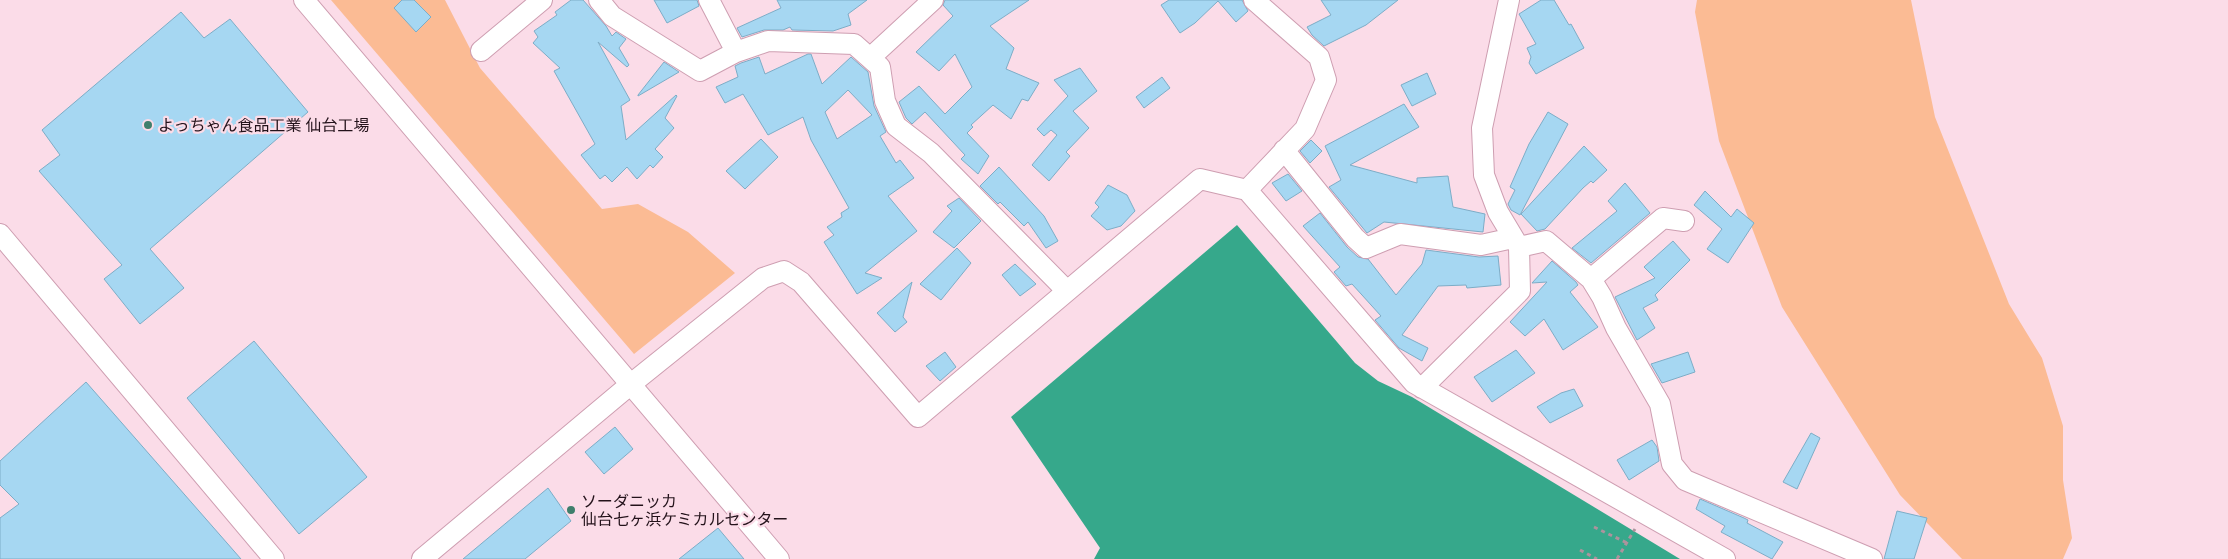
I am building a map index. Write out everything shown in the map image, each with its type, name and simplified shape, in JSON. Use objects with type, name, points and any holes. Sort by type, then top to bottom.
[{"type":"street","points":[[304,0],[779,559]]},
{"type":"street","points":[[482,51],[542,0]]},
{"type":"street","points":[[599,0],[612,16],[700,71],[736,52],[768,41],[854,44],[880,67],[885,101],[896,126],[931,153],[1067,291]]},
{"type":"street","points":[[709,0],[736,52]]},
{"type":"street","points":[[870,58],[933,0]]},
{"type":"street","points":[[1247,190],[1304,128],[1326,80],[1319,57],[1254,0]]},
{"type":"street","points":[[1422,388],[1520,291],[1516,242],[1498,212],[1484,175],[1482,128],[1509,0]]},
{"type":"street","points":[[1284,150],[1355,238],[1366,248],[1400,234],[1481,246],[1546,241],[1591,279],[1602,297],[1616,328],[1660,404],[1672,464],[1685,480],[1872,559]]},
{"type":"street","points":[[422,559],[631,384],[763,278],[784,271],[801,282],[918,417],[1200,179],[1247,190],[1414,383],[1725,559]]},
{"type":"street","points":[[1591,279],[1663,218],[1684,220]]},
{"type":"street","points":[[0,234],[274,559]]},
{"type":"path","points":[[1617,559],[1645,514]]},
{"type":"path","points":[[1594,527],[1627,543]]},
{"type":"path","points":[[1580,550],[1597,559]]},
{"type":"shaded area","points":[[331,0],[445,0],[480,68],[602,209],[638,204],[688,232],[735,273],[634,354]]},
{"type":"shaded area","points":[[1697,0],[1911,0],[1935,117],[2009,304],[2042,358],[2063,426],[2063,480],[2072,538],[2063,559],[1962,559],[1900,495],[1782,307],[1719,141],[1695,12]]},
{"type":"shaded area","points":[[1237,225],[1355,363],[1378,381],[1412,397],[1680,559],[1094,559],[1100,548],[1011,417]]},
{"type":"building","points":[[402,0],[414,0],[431,17],[416,32],[394,8]]},
{"type":"building","points":[[571,0],[583,0],[606,26],[612,36],[616,32],[626,39],[619,48],[629,65],[627,67],[598,42],[630,100],[621,106],[626,140],[677,96],[665,118],[674,128],[655,149],[663,157],[653,168],[650,165],[637,179],[627,167],[612,182],[605,175],[600,179],[581,155],[595,144],[554,71],[560,68],[533,43],[538,37],[534,31],[557,15],[555,12]]},
{"type":"building","points":[[654,0],[697,0],[699,6],[667,23]]},
{"type":"building","points":[[777,0],[867,0],[848,14],[851,25],[833,31],[792,30],[790,27],[783,30],[764,30],[742,37],[737,28],[781,8]]},
{"type":"building","points":[[945,0],[1029,0],[990,26],[1014,48],[1006,69],[1039,83],[1028,101],[1022,99],[1011,119],[993,105],[971,125],[973,127],[967,133],[989,156],[978,174],[961,159],[965,155],[925,112],[912,124],[906,118],[899,102],[919,86],[945,114],[972,87],[955,54],[939,71],[916,52],[953,16],[943,5]]},
{"type":"building","points":[[1169,0],[1242,0],[1248,11],[1236,22],[1218,1],[1195,23],[1180,33],[1161,5]]},
{"type":"building","points":[[1321,0],[1398,0],[1366,25],[1324,46],[1312,35],[1307,27],[1331,15]]},
{"type":"building","points":[[1541,0],[1554,0],[1569,25],[1571,24],[1584,48],[1536,74],[1529,63],[1531,57],[1527,48],[1536,44],[1519,14]]},
{"type":"building","points":[[181,12],[204,38],[230,19],[308,112],[150,249],[184,288],[140,324],[104,279],[122,265],[39,171],[60,155],[42,130]]},
{"type":"building","points":[[811,54],[822,84],[851,57],[868,72],[874,106],[886,132],[880,136],[896,163],[900,160],[914,178],[888,196],[917,231],[865,273],[882,278],[857,294],[824,242],[834,235],[827,227],[842,217],[841,213],[849,208],[811,140],[803,117],[768,135],[743,94],[725,103],[716,87],[738,77],[735,66],[759,57],[765,74]],"holes":[[[848,90],[872,115],[837,139],[825,112]]]},
{"type":"building","points":[[664,62],[679,72],[638,96],[638,95]]},
{"type":"building","points":[[1080,68],[1097,91],[1073,111],[1089,128],[1066,152],[1070,156],[1049,181],[1032,165],[1057,135],[1051,130],[1044,136],[1037,129],[1068,96],[1054,80]]},
{"type":"building","points":[[1427,73],[1436,94],[1412,106],[1401,85]]},
{"type":"building","points":[[1162,77],[1170,88],[1144,108],[1136,97]]},
{"type":"building","points":[[1404,104],[1419,127],[1350,165],[1417,183],[1417,178],[1448,176],[1453,207],[1485,214],[1483,232],[1384,222],[1367,233],[1329,187],[1341,180],[1325,146]]},
{"type":"building","points":[[1548,112],[1568,124],[1520,215],[1511,210],[1508,204],[1515,190],[1510,187],[1529,144]]},
{"type":"building","points":[[761,139],[778,157],[745,189],[726,171]]},
{"type":"building","points":[[1311,140],[1322,151],[1310,163],[1300,151]]},
{"type":"building","points":[[1584,146],[1607,170],[1593,183],[1591,181],[1583,188],[1545,229],[1537,231],[1521,214]]},
{"type":"building","points":[[999,167],[1044,216],[1058,241],[1046,248],[1028,222],[1024,226],[1000,202],[998,204],[980,186]]},
{"type":"building","points":[[1288,174],[1302,191],[1286,201],[1272,183]]},
{"type":"building","points":[[1625,183],[1650,213],[1591,263],[1572,248],[1617,211],[1608,201]]},
{"type":"building","points":[[1108,185],[1127,195],[1135,211],[1121,226],[1107,230],[1091,216],[1099,207],[1095,203]]},
{"type":"building","points":[[1705,191],[1731,217],[1737,209],[1754,223],[1728,263],[1707,249],[1722,229],[1694,205]]},
{"type":"building","points":[[959,198],[981,221],[954,248],[933,232],[952,211],[947,206]]},
{"type":"building","points":[[1320,213],[1347,247],[1358,257],[1368,259],[1396,295],[1422,264],[1426,250],[1479,257],[1498,256],[1501,285],[1467,288],[1466,285],[1438,286],[1402,335],[1428,348],[1422,361],[1399,348],[1375,320],[1381,316],[1352,284],[1346,286],[1334,272],[1340,267],[1303,226]]},
{"type":"building","points":[[1673,241],[1690,260],[1655,295],[1658,300],[1643,308],[1655,328],[1637,340],[1615,297],[1655,278],[1644,267]]},
{"type":"building","points":[[957,248],[971,263],[941,300],[920,284]]},
{"type":"building","points":[[1552,261],[1576,282],[1578,285],[1570,292],[1598,327],[1563,350],[1544,319],[1525,336],[1510,322],[1547,282],[1532,283]]},
{"type":"building","points":[[1015,264],[1036,284],[1020,296],[1002,275]]},
{"type":"building","points":[[912,282],[903,317],[907,322],[895,332],[877,313]]},
{"type":"building","points":[[254,341],[367,477],[299,534],[187,398]]},
{"type":"building","points":[[1516,350],[1535,373],[1492,402],[1474,377]]},
{"type":"building","points":[[945,352],[956,367],[940,381],[926,366]]},
{"type":"building","points":[[1688,352],[1695,372],[1662,383],[1651,364]]},
{"type":"building","points":[[86,382],[241,559],[0,559],[0,518],[19,504],[0,485],[0,461]]},
{"type":"building","points":[[1574,389],[1583,406],[1550,423],[1537,407],[1561,393]]},
{"type":"building","points":[[615,427],[633,449],[604,474],[585,452]]},
{"type":"building","points":[[1811,433],[1820,438],[1797,489],[1783,482]]},
{"type":"building","points":[[1652,440],[1657,447],[1659,461],[1629,480],[1617,460]]},
{"type":"building","points":[[548,488],[571,521],[525,559],[463,559]]},
{"type":"building","points":[[1700,499],[1748,520],[1747,523],[1783,542],[1772,559],[1721,532],[1725,526],[1696,509]]},
{"type":"building","points":[[1897,511],[1927,518],[1914,559],[1884,559]]},
{"type":"building","points":[[718,528],[744,559],[679,559]]},
{"type":"place","name":"よっちゃん食品工業 仙台工場","points":[[148,125]]},
{"type":"place","name":"ソーダニッカ 仙台七ヶ浜ケミカルセンター","points":[[571,510]]}]
